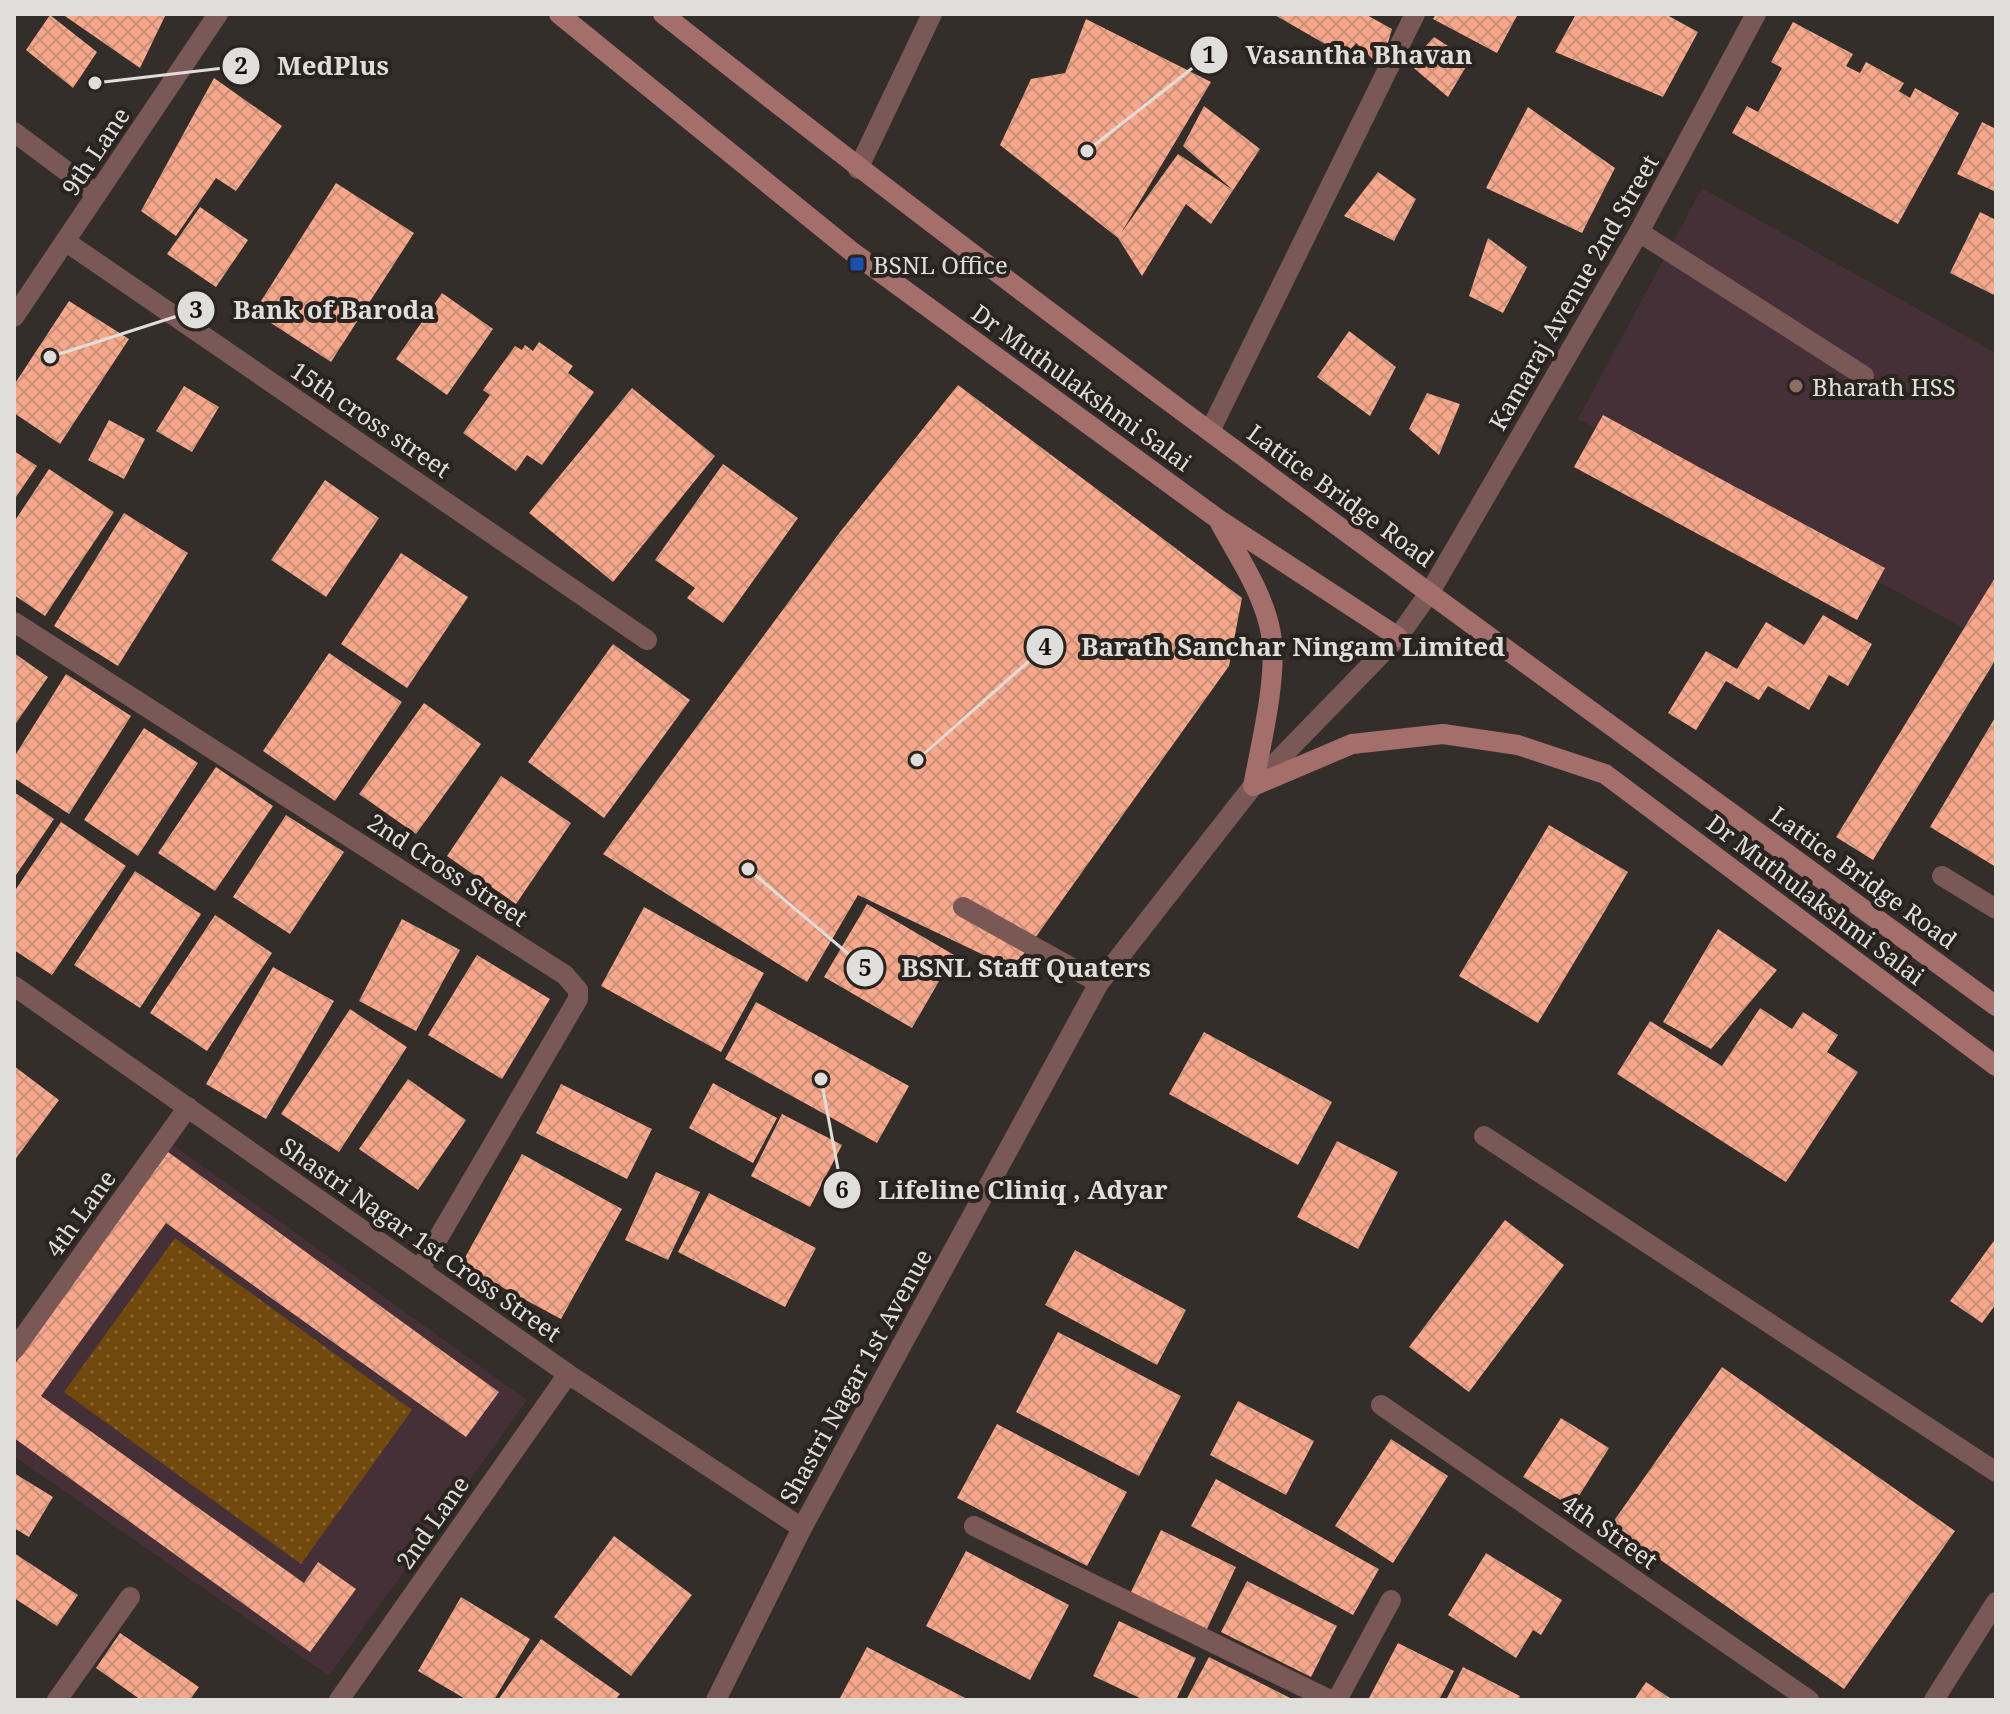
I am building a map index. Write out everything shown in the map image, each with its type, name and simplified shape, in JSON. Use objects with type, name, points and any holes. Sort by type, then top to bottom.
[{"type":"main road","name":"Dr Muthulakshmi Salai","points":[[559,14],[851,251],[1218,519],[1398,637]]},
{"type":"main road","name":"Lattice Bridge Road","points":[[663,14],[858,169],[1210,431],[1996,1006]]},
{"type":"main road","points":[[1218,519],[1254,585],[1271,635],[1268,701],[1253,786]]},
{"type":"main road","name":"Dr Muthulakshmi Salai","points":[[1253,786],[1352,744],[1443,734],[1518,745],[1605,774],[1996,1066]]},
{"type":"street","name":"9th Lane","points":[[14,317],[218,14]]},
{"type":"street","points":[[858,169],[932,14]]},
{"type":"street","points":[[1210,431],[1415,14]]},
{"type":"street","name":"Kamaraj Avenue 2nd Street","points":[[1430,592],[1639,232],[1756,14]]},
{"type":"street","points":[[14,132],[97,194]]},
{"type":"street","points":[[1639,232],[1864,376]]},
{"type":"street","name":"15th cross street","points":[[65,241],[647,640]]},
{"type":"street","name":"Shastri Nagar 1st Avenue","points":[[716,1700],[802,1528],[1099,983],[1253,786],[1398,637],[1430,592]]},
{"type":"street","name":"2nd Cross Street","points":[[14,622],[565,975],[578,990],[578,999],[420,1269]]},
{"type":"street","points":[[1942,876],[1996,909]]},
{"type":"street","points":[[963,907],[1099,983]]},
{"type":"street","name":"Shastri Nagar 1st Cross Street","points":[[14,986],[568,1374],[802,1528]]},
{"type":"street","name":"4th Lane","points":[[14,1350],[188,1107]]},
{"type":"street","points":[[1484,1136],[1996,1472]]},
{"type":"street","name":"2nd Lane","points":[[339,1700],[568,1374]]},
{"type":"street","name":"4th Street","points":[[1381,1405],[1809,1700]]},
{"type":"street","points":[[974,1526],[1330,1700]]},
{"type":"street","points":[[57,1700],[130,1597]]},
{"type":"street","points":[[1337,1700],[1391,1600]]},
{"type":"street","points":[[1934,1700],[1996,1602]]},
{"type":"shaded area","name":"Bharath HSS","points":[[1702,188],[1996,353],[1996,610],[1982,638],[1578,419]]},
{"type":"shaded area","points":[[161,1136],[527,1400],[329,1676],[14,1456],[14,1344]]},
{"type":"shaded area","points":[[175,1238],[412,1410],[301,1564],[64,1392]]},
{"type":"building","points":[[62,14],[166,14],[140,68]]},
{"type":"building","points":[[1273,14],[1365,14],[1392,29],[1381,67],[1356,43],[1346,56]]},
{"type":"building","points":[[1436,14],[1518,14],[1497,53],[1433,19]]},
{"type":"building","points":[[1576,14],[1665,14],[1698,32],[1663,97],[1555,52]]},
{"type":"building","points":[[50,15],[97,52],[73,88],[26,50]]},
{"type":"building","points":[[1086,19],[1211,82],[1121,233],[1178,154],[1233,190],[1183,146],[1204,106],[1260,149],[1211,224],[1186,204],[1142,276],[1118,238],[1000,145],[1031,79],[1065,73]]},
{"type":"building","points":[[1793,22],[1853,54],[1846,66],[1860,73],[1866,62],[1904,83],[1899,91],[1910,98],[1915,88],[1959,113],[1898,224],[1732,133],[1747,106],[1758,112],[1782,68],[1771,62]]},
{"type":"building","points":[[1434,37],[1470,60],[1448,97],[1409,64]]},
{"type":"building","points":[[214,78],[282,126],[236,191],[216,178],[176,236],[141,211]]},
{"type":"building","points":[[1528,107],[1615,168],[1582,233],[1486,188]]},
{"type":"building","points":[[1982,122],[1996,129],[1996,192],[1957,174]]},
{"type":"building","points":[[1378,172],[1416,199],[1394,241],[1344,216]]},
{"type":"building","points":[[336,183],[414,233],[331,362],[254,312]]},
{"type":"building","points":[[200,207],[248,240],[216,287],[167,254]]},
{"type":"building","points":[[1980,212],[1996,220],[1996,296],[1950,273]]},
{"type":"building","points":[[1488,238],[1527,267],[1503,313],[1469,296]]},
{"type":"building","points":[[442,293],[493,329],[447,395],[396,359]]},
{"type":"building","points":[[69,301],[129,339],[60,444],[14,413],[14,385]]},
{"type":"building","points":[[1349,331],[1396,367],[1370,416],[1317,377]]},
{"type":"building","points":[[539,342],[573,366],[568,373],[594,392],[542,465],[527,455],[516,471],[463,433],[490,395],[483,390],[515,346],[522,350],[525,345],[533,351]]},
{"type":"building","points":[[958,385],[1242,598],[1229,666],[1013,969],[858,895],[807,982],[603,854],[840,532]]},
{"type":"building","points":[[184,386],[219,407],[192,452],[156,431]]},
{"type":"building","points":[[632,388],[715,456],[613,582],[529,513]]},
{"type":"building","points":[[1427,393],[1460,404],[1439,455],[1409,429]]},
{"type":"building","points":[[1603,415],[1885,568],[1857,620],[1574,467]]},
{"type":"building","points":[[109,420],[145,439],[124,479],[88,460]]},
{"type":"building","points":[[14,451],[37,466],[14,500]]},
{"type":"building","points":[[723,464],[798,518],[723,623],[687,598],[695,588],[655,560]]},
{"type":"building","points":[[49,469],[114,512],[45,616],[14,595],[14,522]]},
{"type":"building","points":[[325,480],[379,518],[326,597],[271,560]]},
{"type":"building","points":[[124,513],[188,553],[118,666],[54,626]]},
{"type":"building","points":[[401,553],[468,597],[407,688],[341,644]]},
{"type":"building","points":[[1996,576],[1996,659],[1873,860],[1836,837]]},
{"type":"building","points":[[1823,615],[1872,644],[1848,686],[1829,675],[1809,710],[1768,686],[1759,700],[1726,681],[1696,730],[1668,713],[1706,651],[1737,669],[1766,622],[1804,645]]},
{"type":"building","points":[[613,644],[690,700],[604,818],[528,762]]},
{"type":"building","points":[[14,653],[48,677],[14,726]]},
{"type":"building","points":[[329,653],[402,702],[335,801],[263,751]]},
{"type":"building","points":[[66,674],[131,716],[69,814],[14,778],[14,757]]},
{"type":"building","points":[[424,703],[481,744],[416,834],[359,794]]},
{"type":"building","points":[[1996,716],[1996,867],[1930,827]]},
{"type":"building","points":[[144,728],[198,763],[138,856],[84,820]]},
{"type":"building","points":[[216,767],[273,806],[215,891],[158,853]]},
{"type":"building","points":[[501,776],[571,823],[516,904],[447,856]]},
{"type":"building","points":[[14,792],[54,819],[14,878]]},
{"type":"building","points":[[286,815],[344,852],[290,934],[233,897]]},
{"type":"building","points":[[61,822],[126,866],[52,975],[14,950],[14,892]]},
{"type":"building","points":[[1549,825],[1628,872],[1538,1023],[1459,976]]},
{"type":"building","points":[[135,871],[201,914],[140,1008],[74,965]]},
{"type":"building","points":[[867,904],[954,955],[912,1028],[824,977]]},
{"type":"building","points":[[644,907],[764,973],[721,1052],[601,986]]},
{"type":"building","points":[[215,915],[272,953],[207,1051],[150,1013]]},
{"type":"building","points":[[402,919],[460,950],[416,1031],[359,1001]]},
{"type":"building","points":[[1718,929],[1777,970],[1711,1049],[1663,1022]]},
{"type":"building","points":[[477,955],[550,999],[502,1079],[428,1035]]},
{"type":"building","points":[[273,967],[334,1001],[266,1119],[206,1084]]},
{"type":"building","points":[[756,1002],[909,1086],[877,1143],[725,1059]]},
{"type":"building","points":[[1760,1008],[1792,1029],[1803,1012],[1838,1035],[1827,1052],[1858,1072],[1786,1182],[1617,1074],[1650,1021],[1722,1066]]},
{"type":"building","points":[[350,1009],[407,1047],[339,1152],[281,1114]]},
{"type":"building","points":[[1204,1032],[1332,1102],[1298,1165],[1169,1094]]},
{"type":"building","points":[[14,1066],[59,1100],[14,1161]]},
{"type":"building","points":[[408,1079],[466,1120],[418,1190],[359,1149]]},
{"type":"building","points":[[713,1083],[777,1118],[753,1163],[689,1128]]},
{"type":"building","points":[[561,1084],[652,1129],[627,1179],[536,1133]]},
{"type":"building","points":[[782,1114],[842,1145],[810,1207],[751,1176]]},
{"type":"building","points":[[1337,1141],[1398,1172],[1358,1249],[1297,1217]]},
{"type":"building","points":[[168,1152],[499,1392],[466,1437],[166,1223],[41,1396],[304,1583],[318,1562],[356,1589],[310,1652],[14,1438],[14,1365]]},
{"type":"building","points":[[522,1154],[622,1209],[561,1319],[461,1265]]},
{"type":"building","points":[[656,1172],[700,1192],[668,1260],[625,1240]]},
{"type":"building","points":[[709,1193],[816,1248],[785,1307],[678,1252]]},
{"type":"building","points":[[1505,1220],[1564,1265],[1469,1392],[1409,1347]]},
{"type":"building","points":[[1996,1238],[1996,1304],[1982,1323],[1950,1301]]},
{"type":"building","points":[[1075,1250],[1186,1310],[1157,1365],[1045,1305]]},
{"type":"building","points":[[1058,1332],[1181,1396],[1139,1476],[1016,1412]]},
{"type":"building","points":[[1722,1367],[1955,1531],[1844,1689],[1611,1525]]},
{"type":"building","points":[[1238,1401],[1314,1441],[1286,1495],[1210,1455]]},
{"type":"building","points":[[1561,1418],[1609,1448],[1572,1507],[1523,1477]]},
{"type":"building","points":[[997,1424],[1127,1492],[1087,1566],[957,1498]]},
{"type":"building","points":[[1391,1439],[1448,1476],[1393,1563],[1335,1526]]},
{"type":"building","points":[[14,1473],[53,1497],[29,1537],[14,1528]]},
{"type":"building","points":[[1216,1479],[1379,1569],[1353,1615],[1191,1526]]},
{"type":"building","points":[[1161,1530],[1236,1567],[1206,1631],[1130,1594]]},
{"type":"building","points":[[614,1536],[692,1595],[631,1676],[554,1617]]},
{"type":"building","points":[[966,1551],[1069,1605],[1030,1680],[926,1626]]},
{"type":"building","points":[[14,1553],[78,1595],[57,1626],[14,1598]]},
{"type":"building","points":[[1486,1553],[1562,1600],[1541,1635],[1533,1630],[1516,1658],[1448,1615]]},
{"type":"building","points":[[1247,1581],[1337,1626],[1311,1677],[1221,1632]]},
{"type":"building","points":[[461,1597],[530,1639],[494,1700],[467,1700],[418,1671]]},
{"type":"building","points":[[1119,1621],[1196,1658],[1176,1700],[1144,1700],[1093,1676]]},
{"type":"building","points":[[120,1633],[199,1687],[190,1700],[141,1700],[96,1668]]},
{"type":"building","points":[[541,1639],[620,1694],[615,1700],[498,1700]]},
{"type":"building","points":[[1398,1643],[1454,1671],[1439,1700],[1368,1700]]},
{"type":"building","points":[[867,1647],[969,1700],[839,1700]]},
{"type":"building","points":[[1209,1657],[1294,1700],[1186,1700]]},
{"type":"building","points":[[1463,1667],[1520,1696],[1518,1700],[1446,1700]]},
{"type":"building","points":[[1646,1682],[1673,1700],[1634,1700]]},
{"type":"place","name":"MedPlus","points":[[95,83]]},
{"type":"place","name":"Vasantha Bhavan","points":[[1087,151]]},
{"type":"place","name":"BSNL Office","points":[[857,264]]},
{"type":"place","name":"Bank of Baroda","points":[[50,357]]},
{"type":"place","name":"Bharath HSS","points":[[1796,386]]},
{"type":"place","name":"Barath Sanchar Ningam Limited","points":[[917,760]]},
{"type":"place","name":"BSNL Staff Quaters","points":[[748,869]]},
{"type":"place","name":"Lifeline Cliniq , Adyar","points":[[821,1079]]}]
